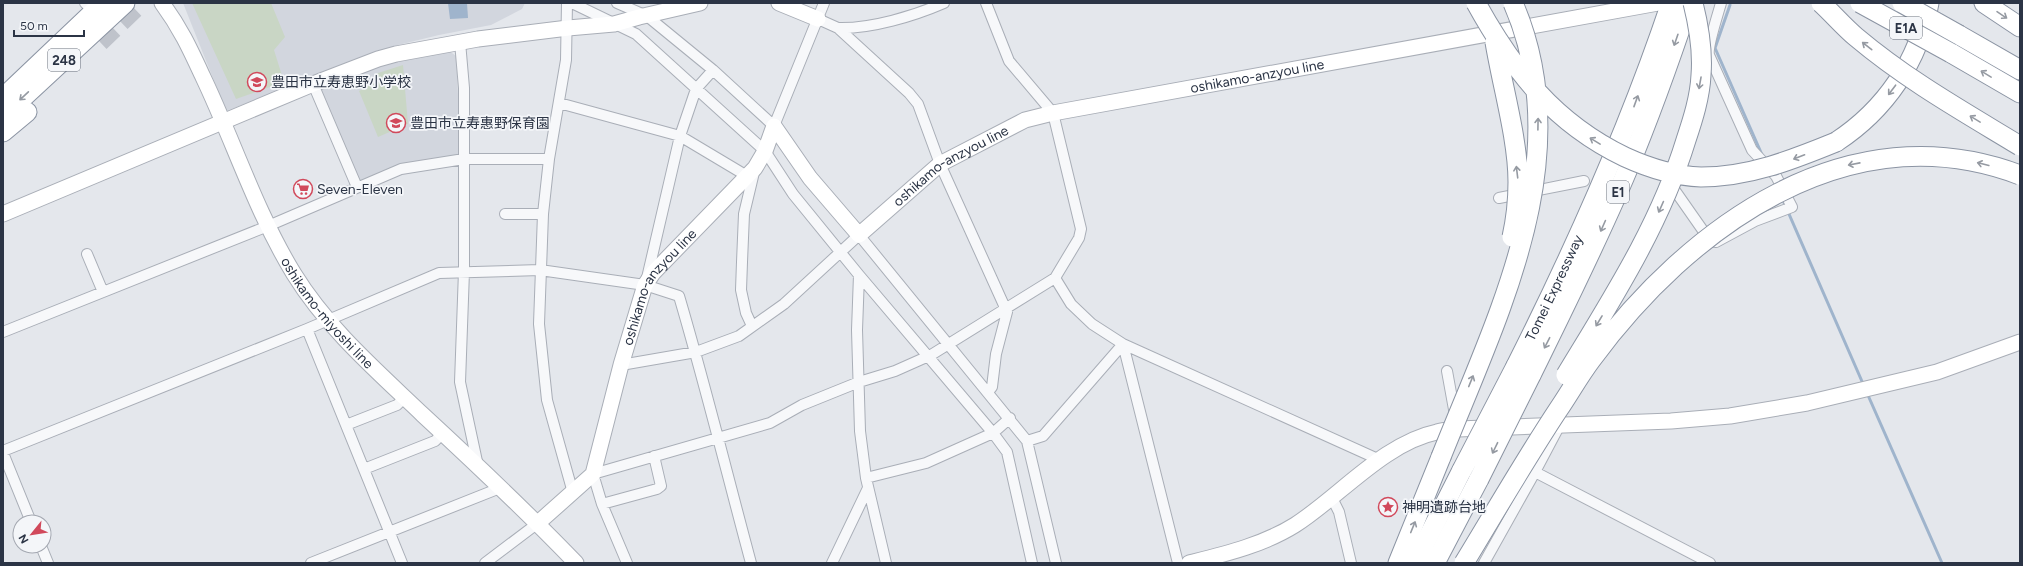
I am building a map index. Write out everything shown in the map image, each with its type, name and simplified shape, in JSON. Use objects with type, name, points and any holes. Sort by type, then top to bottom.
[{"type":"highway","name":"248","points":[[3,116],[125,3]]},
{"type":"highway","points":[[1476,3],[1506,53],[1545,102],[1563,119],[1586,135],[1638,163],[1661,171],[1701,177],[1752,172],[1775,166],[1836,142],[1862,123],[1893,89],[1908,65],[1924,26],[1929,3]]},
{"type":"highway","points":[[1485,347],[1506,272],[1516,216],[1518,181],[1513,140],[1492,26],[1490,3]]},
{"type":"highway","points":[[1398,563],[1513,274],[1523,243],[1531,209],[1535,177],[1538,113],[1534,78],[1527,46],[1513,3]]},
{"type":"highway","name":"Tomei Expressway","points":[[1435,563],[1479,479],[1523,371],[1550,299],[1633,109],[1671,3]]},
{"type":"highway","name":"Tomei Expressway","points":[[1415,563],[1462,470],[1564,308],[1627,171],[1661,85],[1689,3]]},
{"type":"highway","points":[[1463,563],[1515,461],[1642,247],[1672,184],[1694,116],[1701,76],[1701,42],[1693,3]]},
{"type":"highway","points":[[1821,3],[1855,36],[1895,68],[1921,86],[2020,146]]},
{"type":"highway","name":"E1A","points":[[1860,3],[2020,93]]},
{"type":"highway","name":"E1A","points":[[1902,3],[2020,70]]},
{"type":"highway","points":[[1984,3],[2020,27]]},
{"type":"highway","name":"248","points":[[3,98],[94,6]]},
{"type":"highway","name":"248","points":[[3,132],[100,42]]},
{"type":"highway","points":[[1463,563],[1530,453],[1590,361],[1646,293],[1689,254],[1725,226],[1753,207],[1804,180],[1844,166],[1889,158],[1949,157],[1983,163],[2020,176]]},
{"type":"main road","name":"oshikamo-miyoshi line","points":[[162,3],[189,44],[224,121],[268,226],[295,274],[328,320],[361,357],[538,522],[576,563]]},
{"type":"main road","points":[[3,214],[313,84],[396,54],[460,42],[568,28],[614,24],[695,3]]},
{"type":"main road","points":[[779,3],[818,18]]},
{"type":"main road","name":"oshikamo-anzyou line","points":[[857,237],[940,164],[1025,120],[1053,113],[1658,4]]},
{"type":"main road","points":[[773,129],[857,237]]},
{"type":"main road","name":"oshikamo-anzyou line","points":[[593,474],[621,365],[645,285],[653,273],[751,172],[765,149],[773,129]]},
{"type":"main road","points":[[1189,563],[1228,553],[1271,538],[1295,525],[1380,460],[1417,439],[1436,432],[1458,429],[1671,421],[1730,416],[1807,403],[1937,372],[2020,342]]},
{"type":"main road","points":[[538,522],[593,474]]},
{"type":"street","points":[[567,3],[568,28],[566,60],[549,159],[543,214],[539,324],[547,400],[573,493]]},
{"type":"street","points":[[572,3],[636,34],[765,149],[793,194],[842,252],[858,275],[994,433],[1007,452],[1032,563]]},
{"type":"street","points":[[617,3],[643,16],[713,70],[773,129],[824,3]]},
{"type":"street","points":[[838,28],[885,22],[929,10],[944,3]]},
{"type":"street","points":[[627,563],[602,504],[593,474],[717,437],[770,423],[802,405],[859,382],[895,371],[929,356],[1055,278],[1079,238],[1081,229],[1053,113],[1009,61],[986,3]]},
{"type":"street","points":[[1484,563],[1535,472],[1559,425],[1593,371],[1653,296],[1712,244],[1755,221],[1792,207],[1776,176],[1752,150],[1709,55],[1709,45],[1715,29],[1721,3]]},
{"type":"street","points":[[818,18],[838,28],[909,93],[918,104],[940,164],[1007,312],[996,354],[992,387],[988,392]]},
{"type":"street","points":[[460,42],[464,88],[464,270],[460,382],[478,466]]},
{"type":"street","points":[[645,285],[680,136],[696,89],[713,70]]},
{"type":"street","points":[[313,84],[357,188]]},
{"type":"street","points":[[559,103],[680,136],[751,172],[744,214],[741,290],[746,313],[752,326]]},
{"type":"street","points":[[3,332],[268,226],[401,169],[464,159],[549,159]]},
{"type":"street","points":[[1657,171],[1667,179],[1712,244]]},
{"type":"street","points":[[1499,198],[1584,181]]},
{"type":"street","points":[[505,214],[543,214]]},
{"type":"street","points":[[621,365],[696,352],[739,336],[784,304],[857,237],[946,346],[1010,418],[1027,441],[1056,563]]},
{"type":"street","points":[[87,254],[103,292]]},
{"type":"street","points":[[28,514],[3,452],[307,329],[439,273],[464,270],[540,270],[645,285],[680,296],[751,563]]},
{"type":"street","points":[[858,275],[857,330],[860,432],[866,478],[886,563]]},
{"type":"street","points":[[1055,278],[1070,304],[1092,324],[1123,344],[1380,460]]},
{"type":"street","points":[[307,329],[402,563]]},
{"type":"street","points":[[1027,441],[1043,436],[1123,344]]},
{"type":"street","points":[[1123,344],[1178,563]]},
{"type":"street","points":[[1447,371],[1458,429]]},
{"type":"street","points":[[346,425],[397,405],[405,397]]},
{"type":"street","points":[[866,478],[926,463],[994,433],[1010,418]]},
{"type":"street","points":[[364,469],[436,441],[443,433]]},
{"type":"street","points":[[602,504],[657,489],[661,486],[654,456]]},
{"type":"street","points":[[1535,472],[1710,563]]},
{"type":"street","points":[[311,563],[500,488]]},
{"type":"street","points":[[832,563],[868,488]]},
{"type":"street","points":[[1332,498],[1339,512],[1351,563]]},
{"type":"street","points":[[486,563],[538,522]]},
{"type":"shaded area","name":"豊田市立寿恵野小学校","points":[[183,3],[525,3],[522,9],[491,25],[398,45],[226,111]]},
{"type":"shaded area","name":"豊田市立寿惠野保育園","points":[[448,50],[456,56],[461,152],[459,155],[358,183],[319,94],[323,87],[382,65]]},
{"type":"green space","points":[[192,3],[271,3],[285,37],[274,50],[284,82],[236,99]]},
{"type":"green space","points":[[403,65],[408,124],[378,137],[359,91],[376,82],[375,74]]},
{"type":"water","points":[[448,3],[467,3],[468,18],[450,19]]},
{"type":"waterway","points":[[1730,5],[1715,48],[1763,157]]},
{"type":"waterway","points":[[1782,198],[1864,386]]},
{"type":"waterway","points":[[1867,393],[1942,563]]},
{"type":"tunnel","points":[[100,42],[141,3]]},
{"type":"place","name":"豊田市立寿恵野小学校","points":[[257,82]]},
{"type":"place","name":"豊田市立寿惠野保育園","points":[[396,123]]},
{"type":"place","name":"Seven-Eleven","points":[[303,189]]},
{"type":"place","name":"神明遺跡台地","points":[[1388,507]]}]
